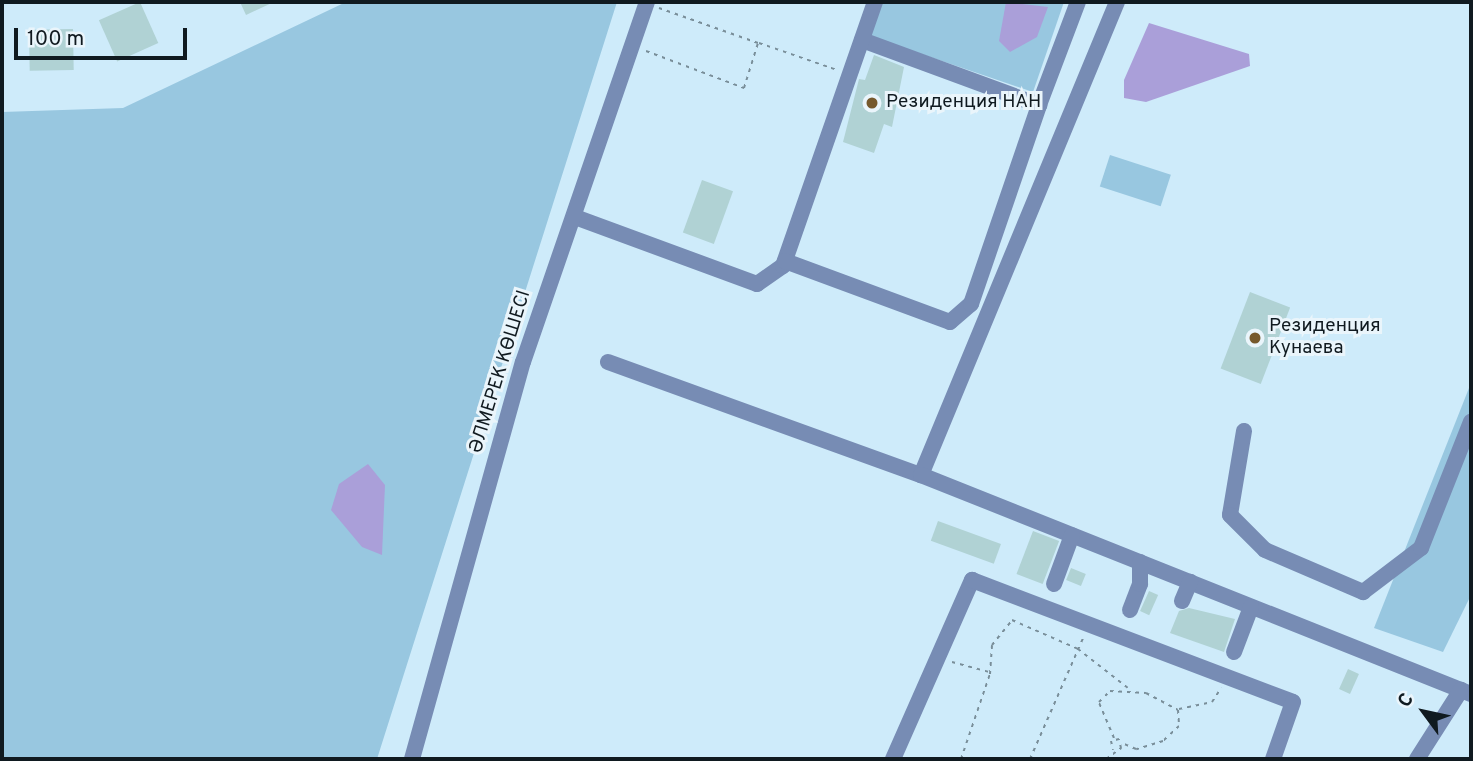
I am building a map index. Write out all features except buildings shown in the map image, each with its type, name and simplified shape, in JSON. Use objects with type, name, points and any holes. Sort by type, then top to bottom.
[{"type":"street","name":"ӘЛМЕРЕК КӨШЕСІ","points":[[412,759],[523,362],[647,2]]},
{"type":"street","points":[[575,217],[757,284],[785,261],[875,2]]},
{"type":"street","points":[[785,261],[950,322],[971,304],[1039,105],[1078,2]]},
{"type":"street","points":[[921,475],[1117,2]]},
{"type":"street","points":[[862,40],[1039,105]]},
{"type":"street","points":[[608,362],[921,475],[1466,692],[1416,759]]},
{"type":"street","points":[[1244,430],[1230,515],[1265,550],[1363,592],[1421,548],[1471,422]]},
{"type":"street","points":[[1054,584],[1072,535]]},
{"type":"street","points":[[1130,610],[1140,584],[1140,562]]},
{"type":"street","points":[[892,759],[972,580],[1293,702],[1273,759]]},
{"type":"street","points":[[1182,601],[1190,582]]},
{"type":"street","points":[[1234,652],[1251,607]]},
{"type":"path","points":[[647,2],[850,74]]},
{"type":"path","points":[[632,46],[744,88],[758,43]]},
{"type":"path","points":[[961,759],[990,672],[992,645],[1012,620],[1079,649],[1129,688],[1178,710],[1212,702],[1228,677]]},
{"type":"path","points":[[1030,759],[1089,625]]},
{"type":"path","points":[[937,659],[990,672]]},
{"type":"path","points":[[1113,750],[1114,738],[1099,698],[1129,688]]},
{"type":"path","points":[[1114,738],[1142,748],[1150,740],[1163,741],[1179,726],[1178,710]]},
{"type":"path","points":[[1107,759],[1122,743]]},
{"type":"shaded area","points":[[346,2],[617,2],[377,759],[2,759],[2,112],[123,108]]},
{"type":"shaded area","points":[[881,2],[1064,2],[1033,92],[869,36]]},
{"type":"shaded area","points":[[1006,2],[1048,7],[1037,37],[1010,52],[999,41]]},
{"type":"shaded area","points":[[1149,23],[1249,54],[1250,66],[1146,102],[1124,98],[1124,80]]},
{"type":"shaded area","points":[[1110,155],[1171,175],[1161,206],[1100,186]]},
{"type":"shaded area","points":[[1471,383],[1471,595],[1443,652],[1374,628]]},
{"type":"shaded area","points":[[368,464],[385,485],[382,555],[362,547],[331,510],[339,484]]},
{"type":"place","name":"Резиденция НАН","points":[[872,103]]},
{"type":"place","name":"Резиденция Кунаева","points":[[1255,338]]}]
